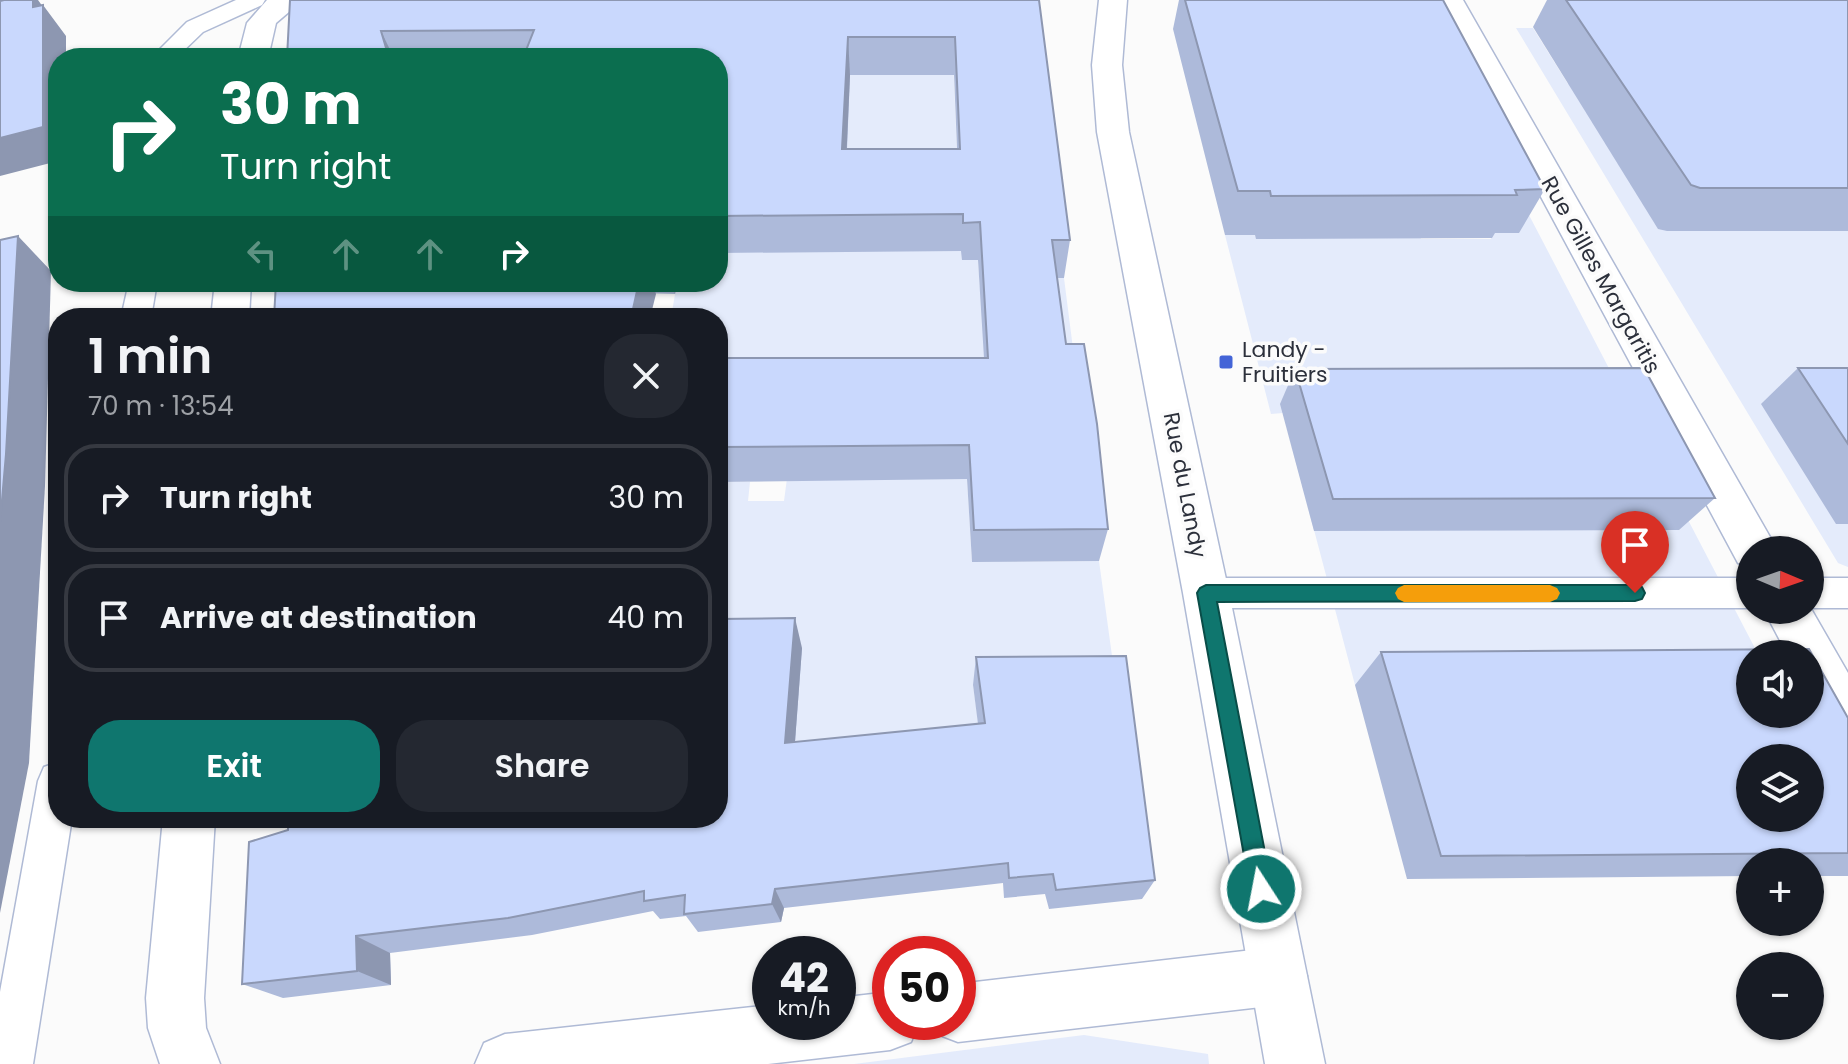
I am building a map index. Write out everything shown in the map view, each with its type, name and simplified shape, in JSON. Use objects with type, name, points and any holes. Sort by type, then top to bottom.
[{"type":"street","points":[[254,48],[261,20],[267,12],[287,0]]},
{"type":"street","name":"Rue du Landy","points":[[1113,0],[1107,65],[1113,132],[1206,593],[1295,1064]]},
{"type":"street","name":"Rue Gilles Margaritis","points":[[1449,0],[1746,536]]},
{"type":"street","points":[[1795,624],[1848,720]]},
{"type":"street","points":[[188,828],[175,998],[177,1028],[190,1064]]},
{"type":"street","points":[[976,1011],[1278,976]]},
{"type":"street","points":[[505,1064],[872,1023]]},
{"type":"lane","points":[[173,48],[195,27],[254,0]]},
{"type":"lane","points":[[279,0],[287,0]]},
{"type":"lane","points":[[1206,593],[1736,593]]},
{"type":"lane","points":[[1824,593],[1848,593]]},
{"type":"lane","points":[[10,1064],[50,828]]},
{"type":"shaded area","points":[[1516,28],[1533,28],[1568,84],[1848,85],[1848,567],[1838,563]]},
{"type":"shaded area","points":[[1432,29],[1736,612],[1736,624],[1742,624],[1751,640],[1736,640],[1736,656],[1355,685],[1281,405],[1283,413],[1271,414],[1225,235],[1255,235],[1257,239],[1419,234],[1421,239],[1491,239],[1490,233],[1518,233],[1213,84]]},
{"type":"shaded area","points":[[953,57],[961,247],[978,260],[980,290],[1047,278],[1064,278],[1077,380],[728,394],[728,308],[673,308],[675,292],[728,292],[728,58]]},
{"type":"shaded area","points":[[788,471],[967,479],[972,562],[1099,561],[1116,685],[973,685],[982,749],[793,768],[728,665],[728,482],[750,482],[748,501],[784,501]]},
{"type":"shaded area","points":[[1084,1035],[1208,1054],[1209,1064],[854,1064]]},
{"type":"building","points":[[33,0],[33,7],[43,5],[43,127],[0,138],[0,1]]},
{"type":"building","points":[[290,0],[1039,0],[1070,240],[1052,240],[1066,344],[1084,344],[1097,424],[1108,529],[974,530],[969,445],[728,447],[728,358],[988,358],[980,222],[963,223],[963,214],[728,216],[728,48],[527,48],[534,30],[381,31],[386,48],[288,48]],"holes":[[[848,37],[955,37],[960,149],[842,149]]]},
{"type":"building","points":[[1185,0],[1443,0],[1545,189],[1515,190],[1517,195],[1271,196],[1270,191],[1238,191]]},
{"type":"building","points":[[1566,0],[1848,0],[1848,188],[1700,188],[1691,185]]},
{"type":"building","points":[[18,236],[6,454],[0,523],[0,240]]},
{"type":"building","points":[[275,292],[637,292],[633,308],[275,308]]},
{"type":"building","points":[[1644,368],[1715,498],[1333,499],[1295,369]]},
{"type":"building","points":[[1798,368],[1848,368],[1848,444]]},
{"type":"building","points":[[795,618],[785,743],[985,723],[976,657],[1126,656],[1155,880],[1056,890],[1053,874],[1009,878],[1008,863],[775,889],[772,904],[684,914],[685,895],[644,901],[644,891],[508,918],[356,936],[357,971],[242,984],[249,842],[288,828],[728,828],[728,619]]},
{"type":"building","points":[[1736,650],[1736,728],[1824,728],[1824,676],[1848,718],[1848,853],[1824,853],[1824,848],[1736,848],[1736,854],[1441,856],[1381,652]]},
{"type":"slow traffic","points":[[1404,593],[1550,593]]},
{"type":"place","name":"Landy - Fruitiers","points":[[1226,362]]},
{"type":"route","points":[[1261,889],[1206,593],[1635,593]]}]
